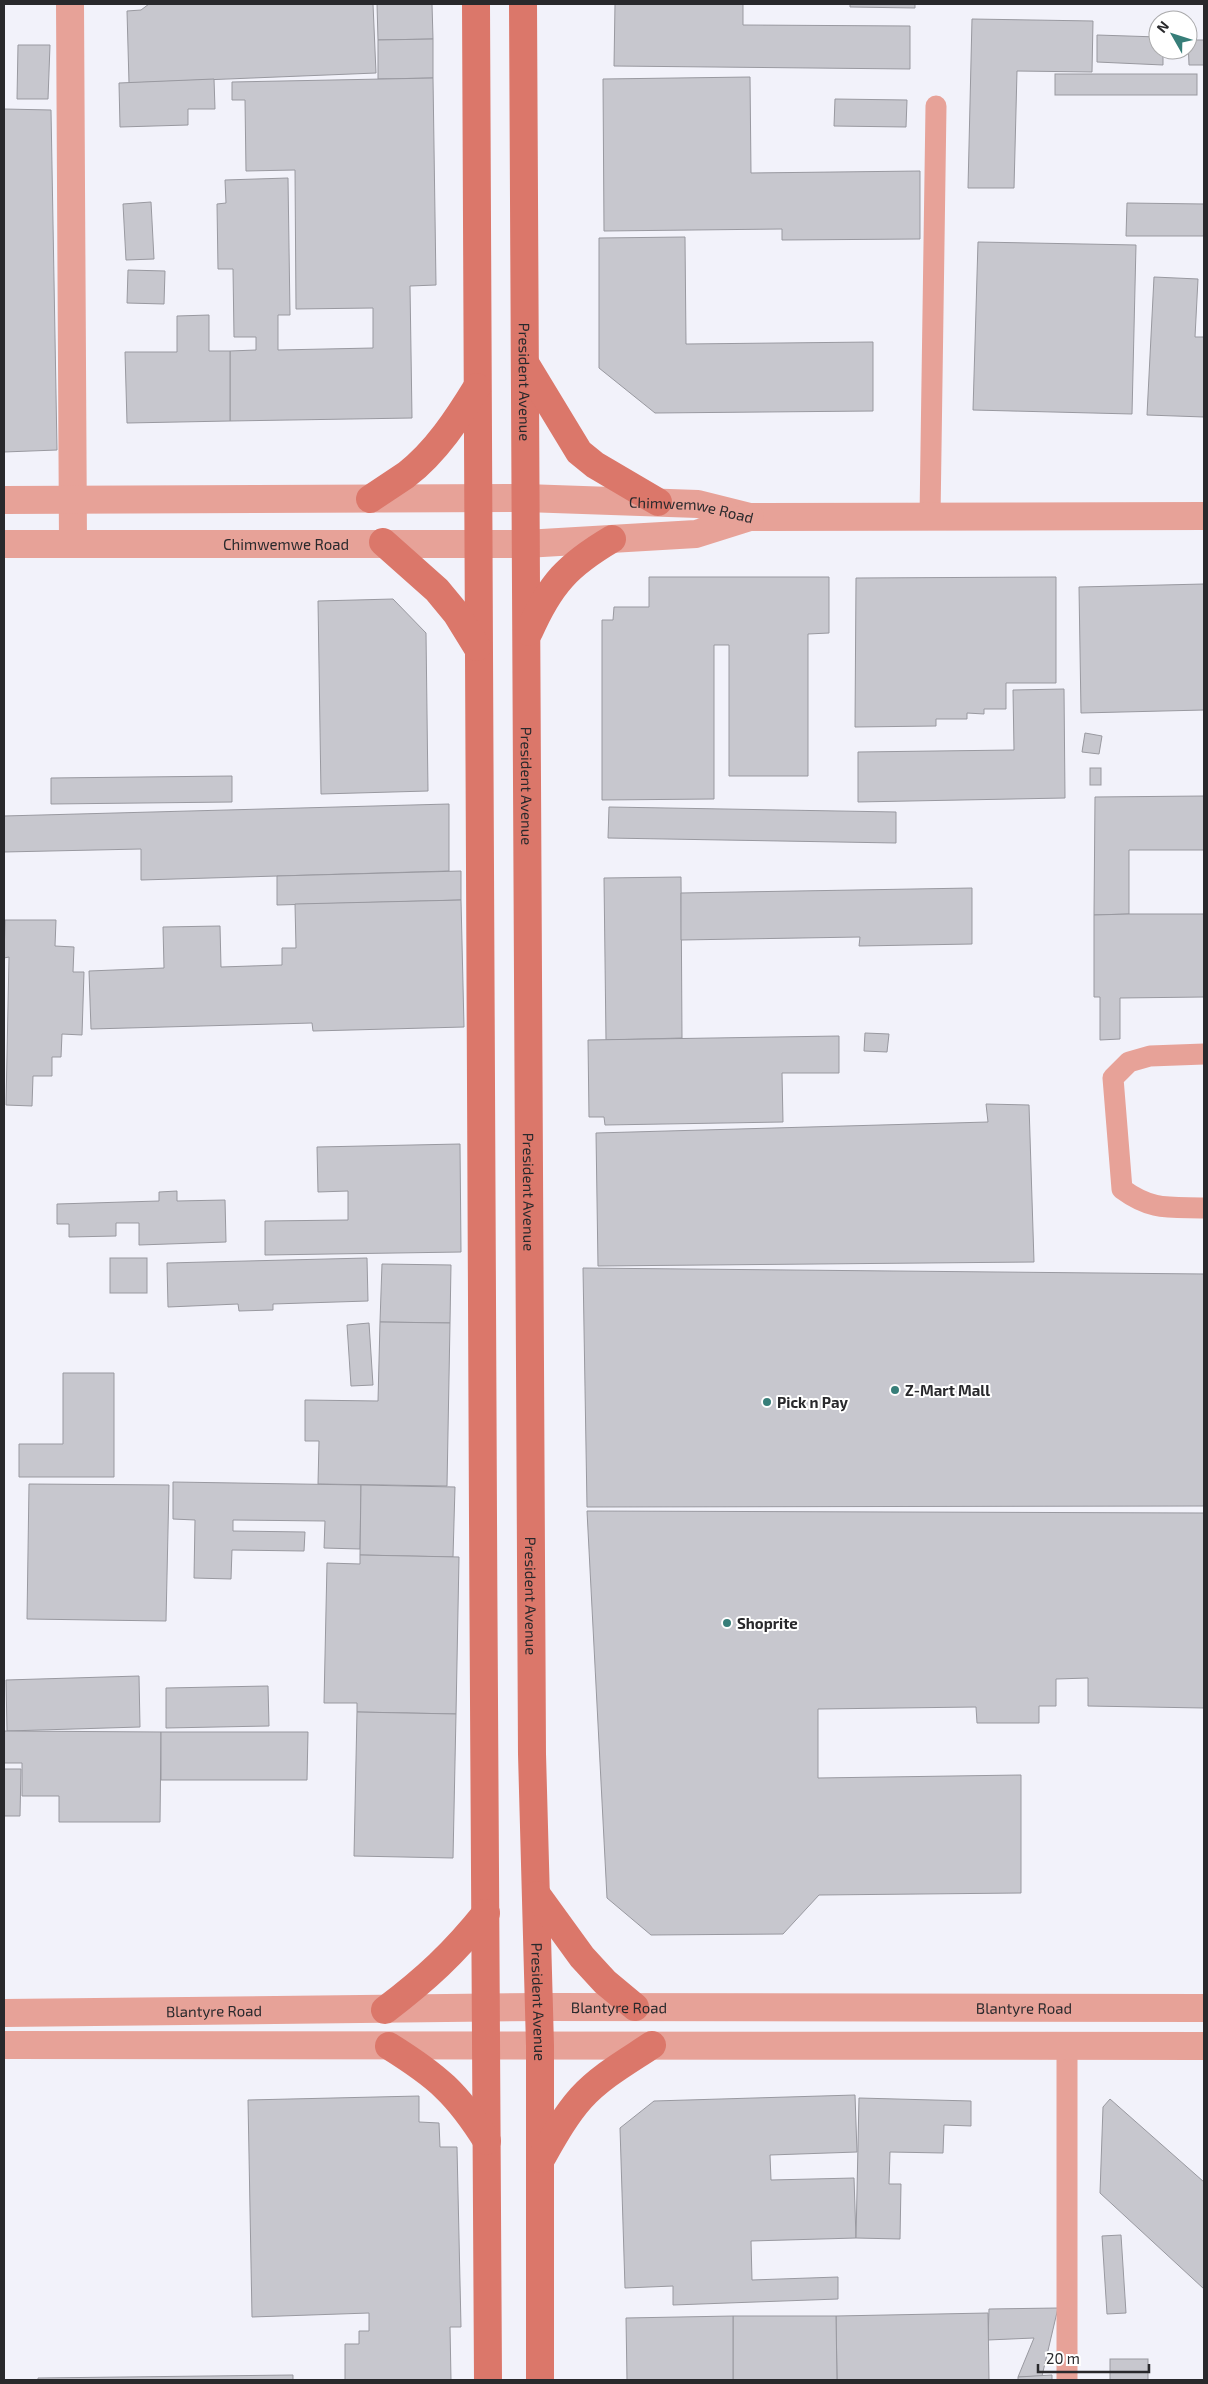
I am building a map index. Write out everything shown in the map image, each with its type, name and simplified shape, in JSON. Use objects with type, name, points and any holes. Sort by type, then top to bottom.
[{"type":"main road","points":[[476,4],[477,646],[488,2380]]},
{"type":"main road","name":"President Avenue","points":[[523,4],[532,1754],[540,2046],[540,2380]]},
{"type":"main road","points":[[524,362],[568,437],[580,452],[595,465],[658,502]]},
{"type":"main road","points":[[370,499],[407,474],[428,454],[463,410],[477,387]]},
{"type":"main road","points":[[526,638],[540,607],[560,579],[582,557],[612,539]]},
{"type":"main road","points":[[383,542],[436,590],[456,613],[477,646]]},
{"type":"main road","points":[[537,1895],[582,1957],[605,1982],[635,2007]]},
{"type":"main road","points":[[385,2010],[423,1982],[443,1963],[486,1913]]},
{"type":"main road","points":[[541,2159],[558,2130],[582,2097],[606,2075],[652,2045]]},
{"type":"main road","points":[[389,2046],[421,2066],[447,2087],[467,2109],[487,2140]]},
{"type":"street","points":[[70,4],[73,544]]},
{"type":"street","name":"Chimwemwe Road","points":[[4,500],[525,498],[698,504],[750,517]]},
{"type":"street","points":[[750,517],[1204,516]]},
{"type":"street","name":"Chimwemwe Road","points":[[4,544],[383,542],[525,544],[696,534],[750,517]]},
{"type":"street","name":"Blantyre Road","points":[[4,2013],[539,2007],[1204,2008]]},
{"type":"street","points":[[4,2046],[1204,2046]]},
{"type":"lane","points":[[930,518],[936,106]]},
{"type":"lane","points":[[1204,1054],[1150,1056],[1129,1062],[1112,1078],[1122,1189],[1139,1202],[1158,1207],[1204,1208]]},
{"type":"lane","points":[[1067,2046],[1067,2380]]},
{"type":"building","points":[[149,4],[373,4],[376,73],[129,83],[127,11],[141,10]]},
{"type":"building","points":[[377,4],[432,4],[433,39],[378,40]]},
{"type":"building","points":[[615,4],[743,4],[743,25],[910,26],[910,69],[614,66]]},
{"type":"building","points":[[850,4],[915,4],[915,8],[850,7]]},
{"type":"building","points":[[972,19],[1093,21],[1092,72],[1017,71],[1014,188],[968,188]]},
{"type":"building","points":[[1097,35],[1148,37],[1148,60],[1163,60],[1163,65],[1097,62]]},
{"type":"building","points":[[433,39],[433,78],[378,79],[378,40]]},
{"type":"building","points":[[1198,40],[1204,40],[1204,65],[1189,65],[1189,60],[1198,60]]},
{"type":"building","points":[[18,45],[50,45],[48,99],[17,99]]},
{"type":"building","points":[[1055,74],[1197,74],[1197,95],[1055,95]]},
{"type":"building","points":[[750,77],[751,173],[920,171],[920,239],[782,240],[782,229],[604,231],[603,79]]},
{"type":"building","points":[[433,78],[436,285],[410,286],[412,418],[230,421],[230,351],[256,350],[256,337],[234,337],[233,269],[218,269],[217,204],[226,203],[225,180],[288,178],[290,315],[278,315],[278,350],[373,348],[373,308],[296,309],[295,170],[246,171],[245,100],[232,100],[232,82]]},
{"type":"building","points":[[214,79],[215,109],[188,109],[188,125],[120,127],[119,83]]},
{"type":"building","points":[[835,99],[907,100],[906,127],[834,126]]},
{"type":"building","points":[[4,109],[51,110],[57,450],[4,452]]},
{"type":"building","points":[[151,202],[154,259],[126,260],[123,204]]},
{"type":"building","points":[[1127,203],[1204,204],[1204,236],[1126,236]]},
{"type":"building","points":[[685,237],[686,344],[873,342],[873,411],[655,413],[599,368],[599,238]]},
{"type":"building","points":[[978,242],[1136,245],[1132,414],[973,410]]},
{"type":"building","points":[[128,270],[165,271],[164,304],[127,303]]},
{"type":"building","points":[[1154,277],[1198,279],[1195,337],[1204,337],[1204,417],[1147,415]]},
{"type":"building","points":[[209,315],[209,351],[230,351],[230,421],[127,423],[125,352],[177,352],[177,316]]},
{"type":"building","points":[[649,577],[829,577],[829,633],[808,634],[808,776],[729,776],[729,645],[714,645],[714,799],[602,800],[602,620],[613,620],[614,607],[649,607]]},
{"type":"building","points":[[1056,577],[1056,683],[1006,683],[1006,709],[984,709],[984,714],[967,713],[967,719],[936,719],[936,726],[855,727],[856,578]]},
{"type":"building","points":[[1204,584],[1204,710],[1081,713],[1079,587]]},
{"type":"building","points":[[393,599],[426,633],[428,791],[321,794],[318,601]]},
{"type":"building","points":[[1064,689],[1065,798],[858,802],[858,752],[1014,750],[1013,690]]},
{"type":"building","points":[[1085,733],[1102,736],[1099,754],[1082,752]]},
{"type":"building","points":[[1090,768],[1101,768],[1101,785],[1090,785]]},
{"type":"building","points":[[232,776],[232,802],[51,804],[51,778]]},
{"type":"building","points":[[1204,796],[1204,850],[1129,850],[1129,914],[1094,915],[1095,797]]},
{"type":"building","points":[[449,804],[449,871],[141,880],[141,849],[4,852],[4,816]]},
{"type":"building","points":[[609,807],[896,812],[896,843],[608,838]]},
{"type":"building","points":[[461,871],[461,900],[277,905],[277,876]]},
{"type":"building","points":[[681,877],[682,1038],[606,1040],[604,878]]},
{"type":"building","points":[[972,888],[972,944],[859,946],[860,937],[681,940],[681,893]]},
{"type":"building","points":[[461,900],[464,1027],[313,1031],[312,1023],[91,1029],[89,971],[164,968],[163,927],[220,926],[221,967],[282,965],[282,948],[296,948],[295,904]]},
{"type":"building","points":[[1204,914],[1204,997],[1120,998],[1120,1039],[1100,1040],[1100,997],[1094,997],[1094,915]]},
{"type":"building","points":[[5,920],[56,920],[55,946],[74,947],[73,972],[84,972],[82,1035],[62,1034],[61,1057],[52,1057],[52,1076],[33,1076],[32,1106],[6,1105],[9,957],[4,958]]},
{"type":"building","points":[[865,1033],[889,1034],[887,1052],[864,1051]]},
{"type":"building","points":[[839,1036],[839,1073],[782,1073],[783,1122],[605,1125],[604,1117],[589,1117],[588,1040]]},
{"type":"building","points":[[986,1104],[1029,1105],[1034,1262],[598,1266],[596,1133],[988,1122]]},
{"type":"building","points":[[460,1144],[461,1252],[265,1255],[265,1221],[348,1220],[348,1191],[318,1192],[317,1147]]},
{"type":"building","points":[[177,1191],[177,1201],[225,1200],[226,1242],[139,1245],[139,1223],[116,1223],[116,1236],[69,1237],[69,1224],[57,1224],[57,1204],[159,1201],[159,1192]]},
{"type":"building","points":[[110,1258],[147,1258],[147,1293],[110,1293]]},
{"type":"building","points":[[367,1258],[368,1301],[273,1304],[273,1310],[239,1311],[238,1304],[168,1307],[167,1263]]},
{"type":"building","points":[[382,1264],[451,1265],[450,1323],[380,1322]]},
{"type":"building","name":"Z-Mart Mall","points":[[583,1268],[1204,1274],[1204,1506],[587,1507]]},
{"type":"building","points":[[380,1322],[450,1323],[447,1486],[318,1484],[319,1441],[305,1441],[305,1400],[378,1401]]},
{"type":"building","points":[[369,1323],[373,1385],[351,1386],[347,1325]]},
{"type":"building","points":[[63,1373],[114,1373],[114,1477],[19,1477],[19,1444],[63,1444]]},
{"type":"building","points":[[173,1482],[361,1485],[360,1549],[324,1548],[325,1521],[233,1520],[233,1531],[305,1532],[304,1551],[232,1550],[231,1579],[194,1578],[195,1520],[173,1519]]},
{"type":"building","points":[[29,1484],[169,1485],[166,1621],[27,1619]]},
{"type":"building","points":[[361,1485],[455,1487],[453,1557],[360,1555]]},
{"type":"building","points":[[587,1511],[1204,1513],[1204,1708],[1088,1706],[1088,1678],[1056,1679],[1056,1706],[1039,1706],[1039,1723],[977,1723],[976,1707],[818,1709],[818,1778],[1021,1775],[1021,1893],[819,1895],[783,1934],[651,1935],[607,1898]]},
{"type":"building","points":[[360,1555],[459,1557],[456,1714],[357,1712],[357,1703],[324,1703],[327,1563],[360,1564]]},
{"type":"building","points":[[139,1676],[140,1727],[7,1731],[6,1680]]},
{"type":"building","points":[[268,1686],[269,1726],[166,1728],[166,1688]]},
{"type":"building","points":[[357,1712],[456,1714],[453,1858],[354,1856]]},
{"type":"building","points":[[4,1731],[161,1732],[160,1822],[59,1822],[59,1796],[22,1796],[22,1763],[4,1763]]},
{"type":"building","points":[[161,1732],[308,1732],[307,1780],[161,1780]]},
{"type":"building","points":[[4,1769],[21,1769],[20,1816],[4,1816]]},
{"type":"building","points":[[855,2095],[857,2152],[770,2155],[771,2180],[854,2178],[856,2238],[751,2241],[752,2280],[838,2277],[838,2299],[673,2305],[673,2286],[625,2288],[620,2128],[654,2101]]},
{"type":"building","points":[[419,2096],[419,2122],[439,2123],[440,2147],[457,2147],[461,2327],[450,2327],[451,2380],[345,2380],[345,2344],[359,2344],[359,2331],[369,2331],[369,2313],[252,2317],[248,2100]]},
{"type":"building","points":[[859,2098],[971,2101],[971,2126],[944,2125],[943,2153],[890,2152],[889,2184],[901,2184],[900,2239],[856,2238]]},
{"type":"building","points":[[1110,2099],[1204,2182],[1204,2289],[1100,2193],[1103,2107]]},
{"type":"building","points":[[1121,2235],[1126,2313],[1107,2314],[1102,2236]]},
{"type":"building","points":[[1058,2308],[1042,2376],[1018,2377],[1034,2338],[988,2340],[989,2309]]},
{"type":"building","points":[[988,2313],[989,2380],[837,2380],[836,2316]]},
{"type":"building","points":[[733,2316],[836,2316],[837,2380],[733,2380]]},
{"type":"building","points":[[733,2316],[733,2380],[627,2380],[626,2318]]},
{"type":"building","points":[[1110,2359],[1148,2359],[1148,2380],[1110,2380]]},
{"type":"building","points":[[293,2375],[293,2380],[38,2380],[38,2378]]},
{"type":"building","points":[[1052,2375],[1052,2380],[1018,2380],[1018,2377]]},
{"type":"place","name":"Z-Mart Mall","points":[[895,1390]]},
{"type":"place","name":"Pick n Pay","points":[[767,1402]]},
{"type":"place","name":"Shoprite","points":[[727,1623]]}]
